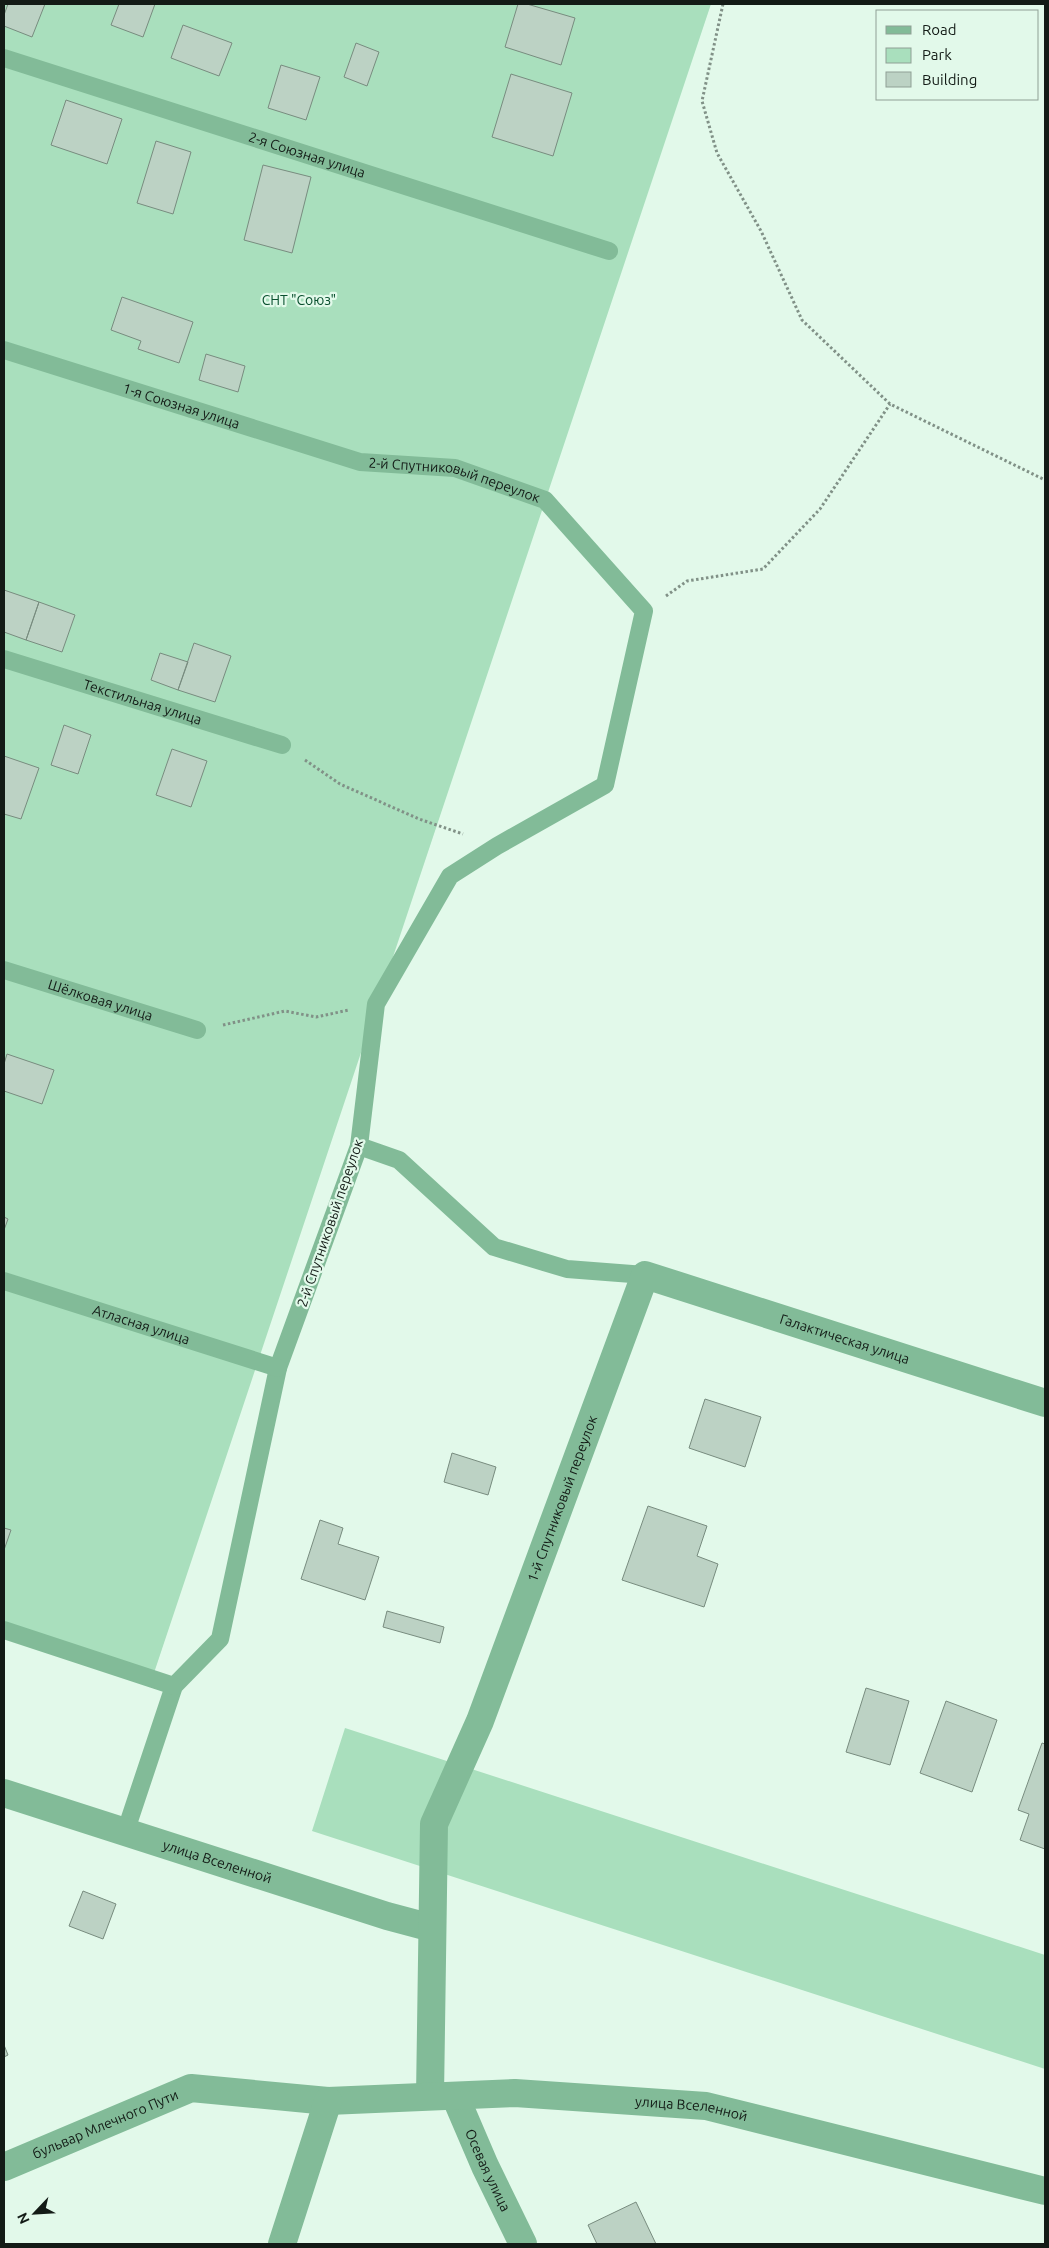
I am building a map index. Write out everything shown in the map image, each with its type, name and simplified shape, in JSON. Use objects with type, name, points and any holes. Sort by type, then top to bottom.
[{"type":"street","name":"Галактическая улица","points":[[645,1275],[1045,1403]]},
{"type":"street","name":"1-й Спутниковый переулок","points":[[442,2096],[432,1928],[434,1824],[480,1721],[645,1275]]},
{"type":"street","name":"улица Вселенной","points":[[4,1793],[387,1916],[432,1928]]},
{"type":"street","name":"бульвар Млечного Пути","points":[[4,2167],[191,2088],[328,2101]]},
{"type":"street","name":"улица Вселенной","points":[[328,2101],[515,2093],[706,2106],[1045,2191]]},
{"type":"street","name":"Осевая улица","points":[[442,2096],[485,2166],[523,2244]]},
{"type":"street","points":[[282,2244],[328,2101]]},
{"type":"lane","name":"2-я Союзная улица","points":[[4,58],[609,251]]},
{"type":"lane","name":"1-я Союзная улица","points":[[4,350],[360,462]]},
{"type":"lane","name":"2-й Спутниковый переулок","points":[[125,1833],[174,1686],[220,1639],[278,1368],[359,1146],[376,1004],[450,876],[497,846],[605,785],[644,611],[545,500],[455,468],[360,462]]},
{"type":"lane","name":"Текстильная улица","points":[[4,659],[282,745]]},
{"type":"lane","name":"Шёлковая улица","points":[[4,970],[197,1030]]},
{"type":"lane","points":[[359,1146],[399,1160],[494,1247],[567,1268],[645,1275]]},
{"type":"lane","name":"Атласная улица","points":[[4,1281],[278,1368]]},
{"type":"lane","points":[[4,1630],[174,1686]]},
{"type":"path","points":[[723,4],[702,101],[717,153],[761,231],[802,320],[890,404],[1045,480]]},
{"type":"path","points":[[644,611],[687,581],[763,569],[820,509],[890,404]]},
{"type":"path","points":[[282,745],[340,784],[419,819],[497,846]]},
{"type":"path","points":[[197,1030],[285,1011],[316,1017],[376,1004]]},
{"type":"green space","name":"СНТ \"Союз\"","points":[[4,4],[711,4],[154,1673],[4,1624]]},
{"type":"green space","points":[[345,1728],[1045,1955],[1045,2069],[312,1831]]},
{"type":"building","points":[[8,4],[45,4],[32,37],[4,26],[4,15]]},
{"type":"building","points":[[119,4],[155,4],[143,37],[111,25]]},
{"type":"building","points":[[518,4],[527,4],[575,18],[561,65],[505,47]]},
{"type":"building","points":[[183,25],[232,43],[219,76],[171,58]]},
{"type":"building","points":[[356,43],[379,52],[367,86],[344,77]]},
{"type":"building","points":[[281,65],[320,77],[306,120],[268,108]]},
{"type":"building","points":[[511,74],[572,93],[553,156],[492,137]]},
{"type":"building","points":[[66,100],[122,119],[107,164],[51,145]]},
{"type":"building","points":[[156,141],[191,152],[173,214],[137,203]]},
{"type":"building","points":[[263,165],[311,177],[292,253],[244,240]]},
{"type":"building","points":[[122,297],[193,322],[179,363],[138,349],[141,341],[111,330]]},
{"type":"building","points":[[206,354],[245,366],[238,392],[199,380]]},
{"type":"building","points":[[4,590],[39,602],[26,640],[4,632]]},
{"type":"building","points":[[39,602],[75,615],[62,652],[26,640]]},
{"type":"building","points":[[194,643],[231,656],[215,702],[178,690]]},
{"type":"building","points":[[160,653],[188,662],[178,690],[151,680]]},
{"type":"building","points":[[64,725],[91,735],[78,774],[51,765]]},
{"type":"building","points":[[172,749],[207,761],[191,807],[156,795]]},
{"type":"building","points":[[4,756],[39,768],[21,819],[4,814]]},
{"type":"building","points":[[7,1054],[54,1070],[42,1104],[4,1091],[4,1064]]},
{"type":"building","points":[[4,1217],[8,1219],[4,1230]]},
{"type":"building","points":[[705,1399],[761,1417],[745,1467],[689,1448]]},
{"type":"building","points":[[452,1453],[496,1467],[488,1495],[444,1482]]},
{"type":"building","points":[[648,1506],[707,1526],[697,1556],[718,1564],[704,1607],[622,1580]]},
{"type":"building","points":[[320,1520],[343,1528],[338,1544],[379,1557],[365,1600],[301,1579]]},
{"type":"building","points":[[4,1528],[11,1530],[4,1550]]},
{"type":"building","points":[[387,1611],[444,1627],[440,1643],[383,1627]]},
{"type":"building","points":[[866,1688],[909,1701],[890,1765],[846,1752]]},
{"type":"building","points":[[946,1701],[997,1720],[972,1792],[920,1773]]},
{"type":"building","points":[[1042,1743],[1045,1744],[1045,1849],[1020,1840],[1029,1814],[1018,1810]]},
{"type":"building","points":[[83,1891],[116,1904],[103,1939],[69,1926]]},
{"type":"building","points":[[4,2045],[8,2055],[4,2057]]},
{"type":"building","points":[[636,2202],[656,2244],[597,2244],[588,2225]]}]
